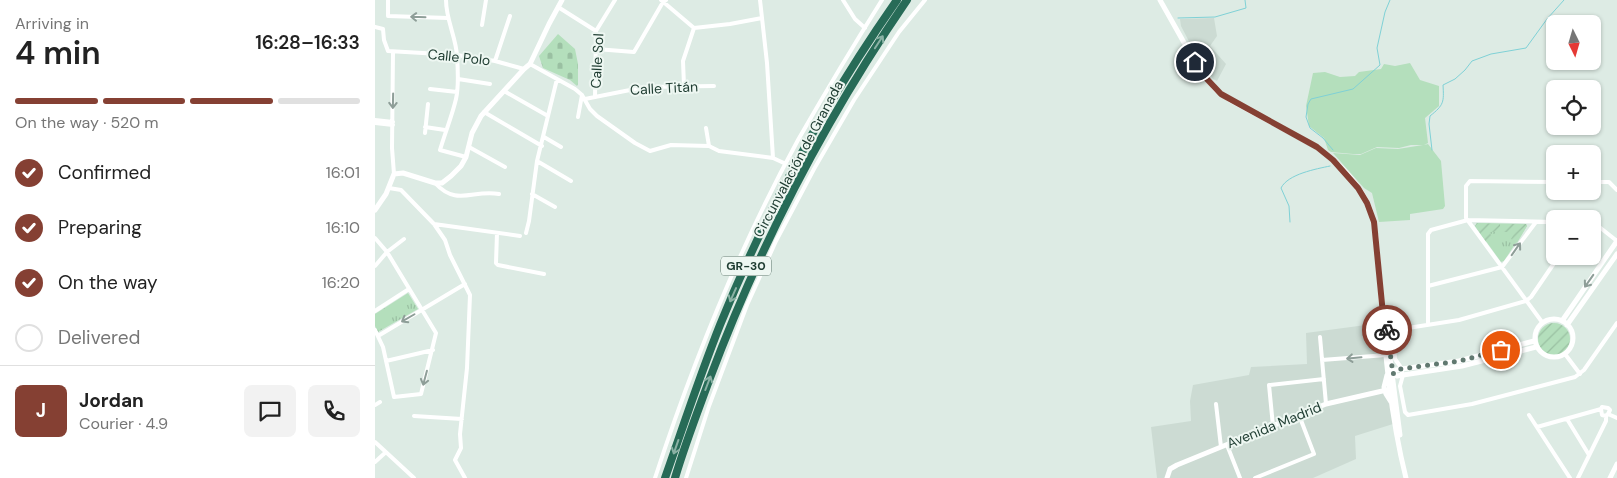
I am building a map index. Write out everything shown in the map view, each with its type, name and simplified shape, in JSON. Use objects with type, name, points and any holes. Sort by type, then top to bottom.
[{"type":"highway","points":[[870,40],[875,26],[891,0]]},
{"type":"highway","name":"Circunvalación de Granada","points":[[665,478],[720,325],[744,270],[795,167],[820,122],[897,0]]},
{"type":"highway","name":"Circunvalación de Granada","points":[[675,478],[681,456],[729,328],[770,237],[823,134],[867,59],[907,0]]},
{"type":"highway","points":[[891,24],[902,15],[913,0]]},
{"type":"street","points":[[388,0],[388,16],[448,18]]},
{"type":"street","points":[[446,0],[448,18],[457,55],[458,79],[457,92],[440,150],[466,157]]},
{"type":"street","points":[[482,25],[486,0]]},
{"type":"street","points":[[394,174],[403,173],[435,183],[442,183],[461,166],[466,157],[473,133],[484,112],[530,64],[562,0]]},
{"type":"street","name":"Calle Sol","points":[[595,97],[596,31],[615,0]]},
{"type":"street","points":[[760,0],[766,50],[773,158]]},
{"type":"street","points":[[843,0],[855,19],[865,28]]},
{"type":"street","points":[[655,478],[688,381],[751,235],[799,140],[882,0]]},
{"type":"street","points":[[686,478],[709,406],[747,305],[776,242],[814,169],[854,100],[899,32],[925,0]]},
{"type":"street","points":[[1160,0],[1200,71],[1216,90],[1230,100],[1317,147],[1333,160],[1358,188],[1367,203],[1374,222],[1386,355],[1392,380],[1406,478]]},
{"type":"street","points":[[596,50],[633,52],[664,1],[694,28],[762,18]]},
{"type":"street","points":[[558,7],[596,31]]},
{"type":"street","points":[[495,61],[510,16]]},
{"type":"street","points":[[375,27],[383,29],[387,51],[393,52],[394,174],[389,188],[375,210]]},
{"type":"street","points":[[684,86],[683,61],[694,28]]},
{"type":"street","name":"Calle Polo","points":[[393,52],[457,55],[495,61],[524,69]]},
{"type":"street","points":[[530,64],[584,97],[594,112],[635,143],[650,151],[671,145],[709,146],[719,151],[773,158],[786,164]]},
{"type":"street","points":[[458,79],[490,84]]},
{"type":"street","points":[[526,232],[537,161],[557,79]]},
{"type":"street","name":"Calle Titán","points":[[584,97],[595,97],[645,87],[714,86]]},
{"type":"street","points":[[430,89],[457,92]]},
{"type":"street","points":[[504,90],[548,116]]},
{"type":"street","points":[[578,117],[584,97]]},
{"type":"street","points":[[425,133],[427,104]]},
{"type":"street","points":[[484,112],[541,146]]},
{"type":"street","points":[[375,122],[393,124]]},
{"type":"street","points":[[425,127],[445,130]]},
{"type":"street","points":[[706,128],[709,146]]},
{"type":"street","points":[[544,137],[561,147]]},
{"type":"street","points":[[469,147],[505,167]]},
{"type":"street","points":[[537,161],[571,181]]},
{"type":"street","points":[[1542,322],[1467,220],[1466,186],[1469,181],[1546,182]]},
{"type":"street","points":[[1601,182],[1609,182],[1617,190]]},
{"type":"street","points":[[435,183],[441,190],[457,197],[491,192],[499,194]]},
{"type":"street","points":[[389,188],[401,190],[434,224],[445,240],[450,255],[470,294],[471,303],[460,434],[461,448],[455,460],[465,478]]},
{"type":"street","points":[[531,194],[555,207]]},
{"type":"street","points":[[1428,325],[1429,231],[1467,220],[1546,222]]},
{"type":"street","points":[[1527,221],[1529,230]]},
{"type":"street","points":[[1428,286],[1502,267],[1536,222]]},
{"type":"street","points":[[434,224],[520,236]]},
{"type":"street","points":[[1562,321],[1617,241],[1601,228]]},
{"type":"street","points":[[497,233],[496,263],[543,274]]},
{"type":"street","points":[[375,238],[387,252],[436,333],[421,394],[394,397],[386,361],[375,330]]},
{"type":"street","points":[[375,266],[387,252],[404,239]]},
{"type":"street","points":[[1567,325],[1617,254]]},
{"type":"street","points":[[1553,265],[1531,297],[1526,301],[1459,320],[1395,330],[1393,332],[1395,359],[1402,372],[1400,386],[1404,410],[1408,414],[1472,404],[1575,377],[1580,374],[1617,323]]},
{"type":"street","points":[[378,336],[465,284]]},
{"type":"street","points":[[375,311],[409,289]]},
{"type":"street","points":[[1383,314],[1393,374],[1388,389]]},
{"type":"street","points":[[1552,319],[1562,321],[1571,330],[1573,342],[1570,348],[1565,354],[1555,358],[1541,353],[1535,344],[1537,329],[1542,322],[1552,319]]},
{"type":"street","points":[[1320,337],[1326,404]]},
{"type":"street","points":[[1385,346],[1388,350],[1390,370],[1397,376],[1402,372],[1462,366],[1535,344]]},
{"type":"street","points":[[386,361],[433,350]]},
{"type":"street","points":[[1565,354],[1580,374]]},
{"type":"street","points":[[1322,360],[1386,355]]},
{"type":"street","points":[[1386,355],[1388,389],[1396,411]]},
{"type":"street","points":[[1273,426],[1269,385],[1324,379]]},
{"type":"street","name":"Avenida Madrid","points":[[1167,478],[1170,469],[1177,465],[1326,404],[1388,389]]},
{"type":"street","points":[[375,405],[380,402]]},
{"type":"street","points":[[1216,404],[1221,447]]},
{"type":"street","points":[[1537,427],[1601,410],[1602,407],[1608,408],[1610,412],[1579,478]]},
{"type":"street","points":[[1601,410],[1602,415],[1617,418]]},
{"type":"street","points":[[1255,478],[1314,454],[1299,415]]},
{"type":"street","points":[[1529,415],[1570,478]]},
{"type":"street","points":[[414,416],[462,419]]},
{"type":"street","points":[[1567,419],[1589,455]]},
{"type":"street","points":[[375,442],[414,478]]},
{"type":"street","points":[[1227,445],[1240,478]]},
{"type":"street","points":[[375,462],[386,452]]},
{"type":"street","points":[[1610,478],[1617,464]]},
{"type":"shaded area","points":[[1214,18],[1217,36],[1210,46],[1226,64],[1217,81],[1213,79],[1201,59],[1195,53],[1181,26],[1180,19]]},
{"type":"shaded area","points":[[1381,323],[1393,424],[1355,436],[1356,459],[1313,478],[1157,478],[1151,427],[1191,421],[1190,401],[1193,385],[1249,375],[1251,367],[1307,364],[1306,333]]},
{"type":"green space","points":[[558,34],[575,49],[578,64],[577,86],[570,80],[543,68],[539,56]]},
{"type":"green space","points":[[1410,63],[1420,80],[1439,86],[1439,106],[1425,118],[1428,143],[1424,145],[1428,144],[1441,161],[1445,206],[1443,209],[1410,214],[1410,220],[1379,222],[1372,193],[1364,188],[1333,153],[1360,155],[1376,148],[1398,149],[1423,145],[1399,148],[1377,147],[1361,154],[1331,152],[1328,150],[1324,138],[1309,126],[1306,106],[1313,73],[1325,72],[1340,77],[1355,76],[1359,72],[1381,69],[1384,64],[1395,66]]},
{"type":"green space","points":[[1477,223],[1526,224],[1527,226],[1504,261],[1501,262],[1475,226]]},
{"type":"green space","points":[[1477,223],[1500,224],[1500,232],[1489,232],[1493,238],[1486,242],[1475,226]]},
{"type":"green space","points":[[1503,224],[1526,224],[1527,226],[1517,243],[1511,239],[1515,232],[1503,232]]},
{"type":"green space","points":[[408,293],[418,309],[378,332],[375,326],[375,314]]},
{"type":"green space","points":[[1554,323],[1565,328],[1570,339],[1565,350],[1554,355],[1543,350],[1538,339],[1543,328]]},
{"type":"waterway","points":[[1178,18],[1215,17],[1246,8],[1245,0]]},
{"type":"waterway","points":[[1333,150],[1323,138],[1310,128],[1306,117],[1308,104],[1311,99],[1353,89],[1380,65],[1377,48],[1385,12],[1390,0]]},
{"type":"waterway","points":[[1432,150],[1430,116],[1442,103],[1443,85],[1455,79],[1472,61],[1491,54],[1526,48],[1547,19],[1564,0]]},
{"type":"waterway","points":[[1290,222],[1289,206],[1281,188],[1296,176],[1330,166]]},
{"type":"way so far","points":[[1387,330],[1393,374],[1401,369],[1459,361],[1501,350]]},
{"type":"route","points":[[1195,62],[1205,77],[1221,94],[1317,147],[1333,160],[1358,188],[1371,211],[1374,222],[1383,314],[1387,330]]}]
